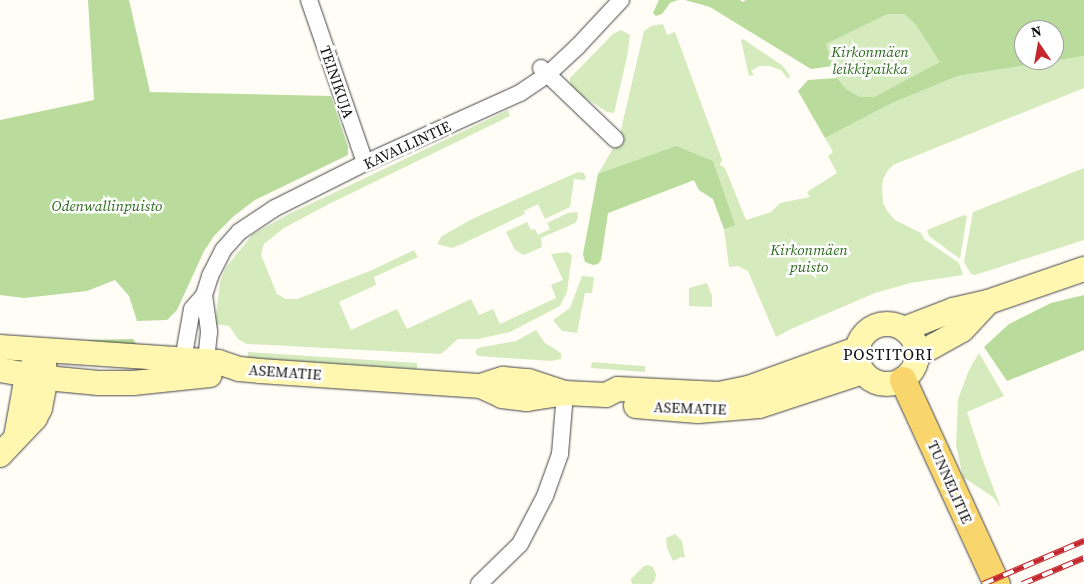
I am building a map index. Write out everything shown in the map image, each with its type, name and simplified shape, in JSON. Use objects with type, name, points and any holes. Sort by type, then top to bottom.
[{"type":"main road","points":[[904,329],[953,310],[988,302],[1084,269]]},
{"type":"main road","points":[[917,355],[962,330],[988,302]]},
{"type":"main road","points":[[888,324],[904,329],[914,340],[917,355],[912,371],[903,380],[884,384],[868,378],[860,361],[867,332],[878,326],[888,324]]},
{"type":"main road","name":"ASEMATIE","points":[[0,347],[194,366]]},
{"type":"main road","points":[[0,455],[16,437],[37,377],[42,350]]},
{"type":"main road","name":"ASEMATIE","points":[[0,370],[37,377],[99,383],[133,383],[194,366],[218,362],[239,369],[481,386],[503,379],[528,381],[565,393],[606,395],[616,405],[721,411],[760,406],[860,361]]},
{"type":"main road","name":"TUNNELITIE","points":[[903,380],[997,584]]},
{"type":"street","name":"TEINIKUJA","points":[[309,0],[365,164]]},
{"type":"street","name":"KAVALLINTIE","points":[[194,366],[192,309],[204,295],[210,276],[223,250],[239,232],[275,208],[365,164],[520,93],[602,22],[621,0]]},
{"type":"street","points":[[544,71],[615,139]]},
{"type":"street","name":"KAVALLINTIE","points":[[194,366],[208,325],[204,295]]},
{"type":"street","points":[[479,584],[520,544],[545,496],[560,454],[565,393]]},
{"type":"green space","name":"Odenwallinpuisto","points":[[88,0],[129,0],[150,92],[331,96],[348,147],[348,155],[255,200],[234,216],[214,236],[204,251],[177,310],[167,320],[137,321],[129,296],[115,280],[87,291],[24,298],[0,295],[0,120],[94,100]]},
{"type":"green space","points":[[659,0],[678,0],[670,3],[662,14],[656,16],[653,13]]},
{"type":"green space","points":[[685,0],[740,0],[743,2],[746,0],[1084,0],[1084,56],[1064,59],[1064,20],[1014,20],[1014,67],[958,76],[892,103],[825,138],[798,91],[808,80],[837,78],[846,89],[860,97],[874,97],[940,62],[916,25],[904,14],[888,14],[826,44],[833,66],[811,69],[710,7]]},
{"type":"green space","name":"Kirkonmäen leikkipaikka","points":[[888,14],[904,14],[916,25],[941,62],[874,97],[860,97],[846,89],[837,78],[826,44]]},
{"type":"green space","name":"Kirkonmäen puisto","points":[[663,24],[667,35],[675,32],[722,160],[720,165],[725,168],[746,220],[771,212],[780,203],[810,197],[807,192],[837,173],[828,156],[833,152],[825,138],[892,103],[958,76],[1014,67],[1014,70],[1064,70],[1064,59],[1084,56],[1084,88],[893,165],[888,170],[883,179],[882,190],[883,203],[888,212],[895,220],[921,233],[924,239],[959,263],[963,275],[910,283],[875,293],[776,337],[748,271],[738,266],[729,267],[724,229],[713,199],[699,190],[694,180],[608,213],[598,174],[619,138],[644,31],[651,26]]},
{"type":"green space","points":[[621,30],[630,35],[614,113],[607,112],[572,90],[570,78],[613,34]]},
{"type":"green space","points":[[743,39],[783,66],[790,76],[788,79],[781,70],[769,66],[759,66],[751,71],[754,75],[749,76],[741,40]]},
{"type":"green space","points":[[508,110],[510,116],[329,204],[284,228],[264,244],[261,255],[277,294],[286,299],[297,299],[370,271],[414,250],[418,257],[374,277],[376,285],[339,302],[351,330],[397,309],[407,329],[471,299],[479,315],[493,309],[500,324],[556,298],[551,285],[563,280],[551,254],[568,252],[572,255],[567,292],[560,306],[510,332],[478,339],[458,339],[441,354],[247,344],[238,339],[229,326],[215,324],[220,282],[226,267],[253,234],[287,215]]},
{"type":"green space","points":[[676,146],[713,161],[735,225],[724,229],[713,199],[699,190],[694,180],[608,213],[601,260],[598,264],[593,265],[585,262],[583,254],[598,174]]},
{"type":"green space","points":[[1084,168],[1084,240],[975,275],[971,274],[964,262],[973,212]]},
{"type":"green space","points":[[578,172],[584,173],[586,178],[584,180],[574,179],[570,207],[545,219],[538,204],[524,211],[525,214],[452,248],[437,244],[442,236],[472,219]]},
{"type":"green space","points":[[577,212],[578,218],[575,223],[541,238],[542,247],[524,255],[515,250],[506,232],[527,222],[531,230],[535,229],[538,235],[550,229],[547,223],[568,213]]},
{"type":"green space","points":[[964,215],[967,216],[960,259],[929,236],[927,230]]},
{"type":"green space","points":[[582,276],[594,277],[592,293],[585,293],[577,333],[562,331],[553,320],[570,308]]},
{"type":"green space","points":[[707,283],[712,296],[712,307],[689,306],[689,288]]},
{"type":"green space","points":[[1084,295],[1084,350],[1007,381],[984,347],[1009,324],[1051,303]]},
{"type":"green space","points":[[536,330],[545,343],[561,353],[561,359],[551,361],[478,356],[475,352],[478,348],[516,341]]},
{"type":"green space","points":[[133,339],[137,345],[87,342],[88,340]]},
{"type":"green space","points":[[248,352],[417,363],[417,369],[248,358]]},
{"type":"green space","points":[[979,353],[1004,396],[967,412],[1001,508],[993,497],[963,477],[956,446],[958,399],[969,370]]},
{"type":"green space","points":[[592,362],[645,366],[645,372],[591,368]]},
{"type":"green space","points":[[675,534],[682,541],[685,558],[681,557],[673,561],[667,548],[666,538]]},
{"type":"green space","points":[[644,566],[653,567],[656,574],[652,584],[632,584],[631,579]]},
{"type":"railway","points":[[983,584],[1084,541]]},
{"type":"railway","points":[[1022,584],[1084,558]]},
{"type":"district","name":"POSTITORI","points":[[888,354]]}]
